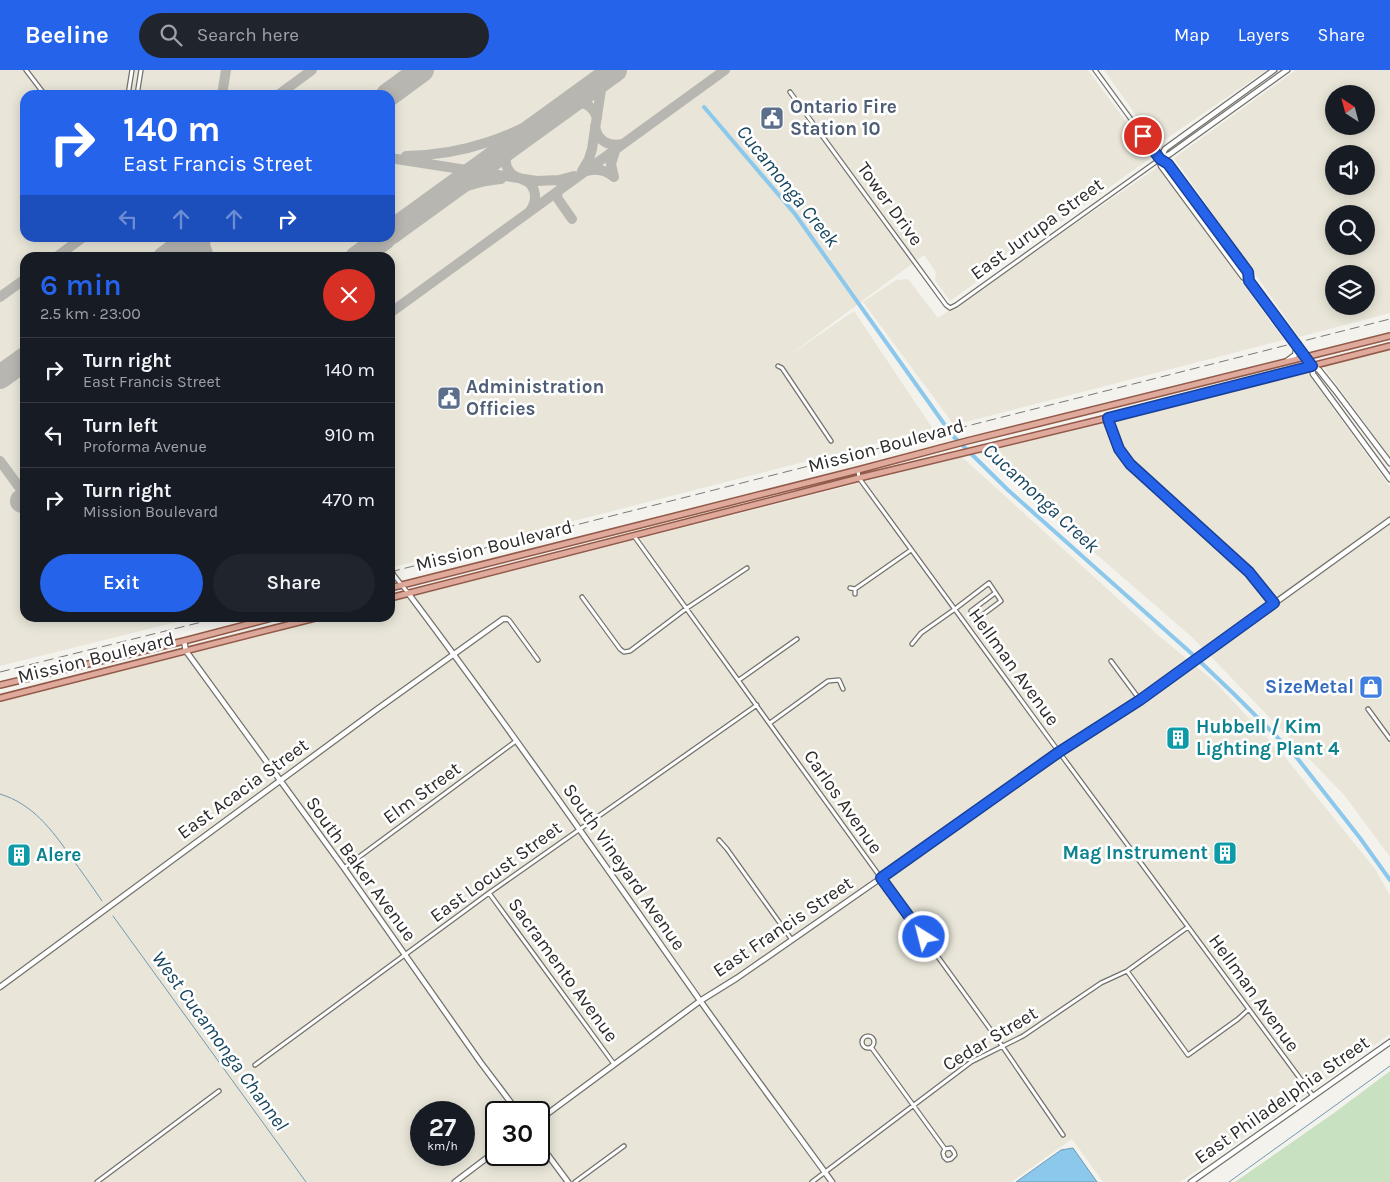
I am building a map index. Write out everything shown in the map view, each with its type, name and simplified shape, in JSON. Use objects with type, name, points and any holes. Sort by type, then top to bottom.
[{"type":"main road","name":"Mission Boulevard","points":[[395,586],[1390,336]]},
{"type":"main road","name":"Mission Boulevard","points":[[395,597],[859,478],[1108,418],[1390,346]]},
{"type":"main road","name":"Mission Boulevard","points":[[0,685],[257,622]]},
{"type":"main road","name":"Mission Boulevard","points":[[0,698],[299,622]]},
{"type":"street","points":[[26,70],[41,90]]},
{"type":"street","points":[[129,90],[132,70]]},
{"type":"street","points":[[138,90],[142,70]]},
{"type":"street","points":[[1095,70],[1160,159],[1168,164],[1248,272],[1249,281]]},
{"type":"street","points":[[1274,70],[1166,149],[1160,159],[1161,166],[1243,277],[1249,281],[1305,357],[1324,376],[1390,463]]},
{"type":"street","points":[[1160,159],[1170,154],[1287,70]]},
{"type":"street","name":"Tower Drive","points":[[790,92],[950,308]]},
{"type":"street","name":"East Jurupa Street","points":[[950,308],[1160,159]]},
{"type":"street","points":[[1184,197],[1200,207]]},
{"type":"street","points":[[1278,364],[1294,356],[1296,345]]},
{"type":"street","points":[[1324,376],[1322,366],[1332,361]]},
{"type":"street","points":[[778,366],[782,368],[830,441]]},
{"type":"street","points":[[1312,366],[1313,374],[1390,479]]},
{"type":"street","points":[[1108,418],[1112,434],[1119,449],[1130,464],[1249,572],[1274,603]]},
{"type":"street","name":"Hellman Avenue","points":[[858,470],[859,478],[911,550],[1313,1096]]},
{"type":"street","name":"East Francis Street","points":[[550,1112],[700,1001],[792,940],[1059,752],[1140,700],[1390,520]]},
{"type":"street","name":"Carlos Avenue","points":[[634,536],[1002,1046],[1063,1135]]},
{"type":"street","points":[[850,588],[855,589],[911,550]]},
{"type":"street","points":[[582,597],[620,649],[624,652],[630,651],[687,608],[747,568]]},
{"type":"street","name":"South Vineyard Avenue","points":[[395,577],[454,654],[700,1001],[832,1182]]},
{"type":"street","points":[[912,644],[921,633],[989,583],[1001,601],[977,619],[971,611],[995,593]]},
{"type":"street","points":[[855,589],[855,594]]},
{"type":"street","name":"East Acacia Street","points":[[0,987],[454,654],[503,619],[506,619]]},
{"type":"street","points":[[506,619],[509,620],[538,660]]},
{"type":"street","points":[[739,680],[797,639]]},
{"type":"street","name":"South Baker Avenue","points":[[184,641],[186,651],[344,868],[510,1101]]},
{"type":"street","points":[[1111,661],[1140,700]]},
{"type":"street","points":[[770,723],[828,681],[839,680],[843,689]]},
{"type":"street","name":"East Locust Street","points":[[255,1065],[490,892],[757,705]]},
{"type":"street","points":[[1368,709],[1390,738]]},
{"type":"street","name":"Elm Street","points":[[344,868],[516,741]]},
{"type":"street","points":[[719,840],[792,940]]},
{"type":"street","name":"Sacramento Avenue","points":[[490,892],[614,1064]]},
{"type":"street","name":"Cedar Street","points":[[812,1182],[972,1062],[1024,1036],[1101,983],[1127,971],[1188,927]]},
{"type":"street","points":[[1127,971],[1188,1056],[1249,1009]]},
{"type":"street","name":"East Philadelphia Street","points":[[1191,1182],[1390,1042]]},
{"type":"street","points":[[871,1047],[945,1149]]},
{"type":"street","points":[[97,1182],[219,1091]]},
{"type":"street","points":[[575,1182],[624,1146]]},
{"type":"street","points":[[550,1157],[568,1182]]},
{"type":"street","points":[[455,1182],[485,1159]]},
{"type":"shaded area","points":[[0,70],[1088,70],[1152,157],[950,301],[935,280],[936,272],[924,255],[787,357],[854,311],[933,429],[395,567],[395,252],[20,252],[20,622],[177,622],[0,666]]},
{"type":"shaded area","points":[[1104,70],[1267,70],[1157,145]]},
{"type":"shaded area","points":[[1296,70],[1390,70],[1390,313],[1299,337],[1174,158]]},
{"type":"shaded area","points":[[1158,167],[1284,340],[954,425],[863,302],[896,280],[908,279],[938,318]]},
{"type":"shaded area","points":[[1390,350],[1390,457],[1323,366]]},
{"type":"shaded area","points":[[1307,372],[1390,487],[1390,857],[1345,796],[1193,638],[978,452]]},
{"type":"shaded area","points":[[962,457],[1158,635],[1216,683],[1284,756],[1375,869],[1390,895],[1390,1034],[1180,1182],[1103,1182],[1072,1139],[1011,1182],[0,1182],[0,701],[313,622],[395,622],[395,601]]},
{"type":"green space","points":[[1390,1071],[1390,1182],[1235,1182],[1334,1113]]},
{"type":"water","points":[[1073,1148],[1097,1182],[1016,1182],[1061,1150]]},
{"type":"waterway","name":"Cucamonga Creek","points":[[704,107],[795,214],[952,435],[1008,490],[1191,653],[1294,754],[1360,838],[1390,880]]},
{"type":"waterway","name":"West Cucamonga Channel","points":[[0,794],[22,804],[41,819],[64,847],[102,901]]},
{"type":"waterway","name":"West Cucamonga Channel","points":[[113,916],[306,1182]]},
{"type":"waterway","points":[[1229,1182],[1390,1066]]},
{"type":"taxiway","points":[[223,90],[226,70]]},
{"type":"taxiway","points":[[285,90],[312,70]]},
{"type":"taxiway","points":[[582,171],[592,149],[604,70]]},
{"type":"taxiway","points":[[603,87],[616,70]]},
{"type":"taxiway","points":[[395,309],[725,70]]},
{"type":"taxiway","points":[[567,105],[585,104],[592,109],[597,118]]},
{"type":"taxiway","points":[[406,156],[449,152],[489,142],[526,127],[565,107]]},
{"type":"taxiway","points":[[595,126],[598,136],[604,142],[613,145],[623,144]]},
{"type":"taxiway","points":[[513,144],[508,151],[507,168],[513,175],[528,182],[533,188],[535,200],[530,211]]},
{"type":"taxiway","points":[[587,171],[601,170],[614,177],[611,164],[615,151]]},
{"type":"taxiway","points":[[395,159],[537,181],[559,180],[574,176]]},
{"type":"taxiway","points":[[434,201],[466,186],[501,179]]},
{"type":"taxiway","points":[[559,190],[558,199],[572,219]]},
{"type":"taxiway","points":[[63,252],[77,242]]},
{"type":"taxiway","points":[[205,242],[208,252]]},
{"type":"taxiway","points":[[175,250],[192,247],[200,248],[206,252]]},
{"type":"taxiway","points":[[0,297],[20,283]]},
{"type":"taxiway","points":[[0,461],[20,488]]},
{"type":"runway","points":[[395,90],[422,70]]},
{"type":"runway","points":[[395,229],[615,70]]},
{"type":"runway","points":[[173,252],[187,242]]},
{"type":"runway","points":[[365,252],[379,242]]},
{"type":"runway","points":[[0,377],[20,363]]},
{"type":"railway","points":[[395,571],[1390,319]]},
{"type":"railway","points":[[0,672],[202,622]]},
{"type":"place","name":"Ontario Fire Station 10","points":[[772,118]]},
{"type":"place","name":"Administration Officies","points":[[449,398]]},
{"type":"place","name":"SizeMetal","points":[[1371,687]]},
{"type":"place","name":"Hubbell / Kim Lighting Plant 4","points":[[1178,738]]},
{"type":"place","name":"Mag Instrument","points":[[1225,853]]},
{"type":"place","name":"Alere","points":[[19,855]]},
{"type":"route","points":[[924,937],[881,878],[1059,752],[1140,700],[1274,603],[1249,572],[1130,464],[1119,449],[1112,434],[1108,418],[1312,366],[1249,281],[1248,272],[1168,164],[1160,159],[1143,136]]}]
